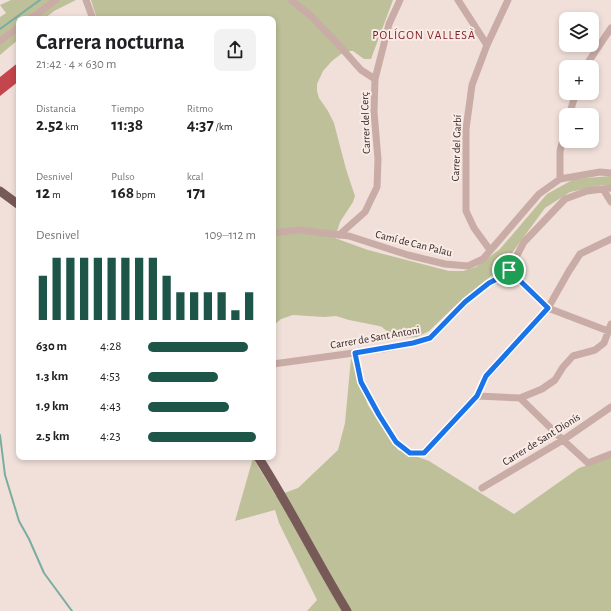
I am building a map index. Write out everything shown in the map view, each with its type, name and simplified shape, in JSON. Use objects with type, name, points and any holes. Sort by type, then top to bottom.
[{"type":"main road","points":[[0,191],[16,203]]},
{"type":"main road","points":[[260,460],[297,521],[327,580],[347,611]]},
{"type":"street","points":[[34,16],[56,0]]},
{"type":"street","points":[[86,0],[92,16]]},
{"type":"street","points":[[291,0],[312,17],[361,70],[375,79]]},
{"type":"street","name":"Carrer del Cerç","points":[[339,235],[365,212],[377,187],[378,159],[374,112],[375,79],[389,24],[400,0]]},
{"type":"street","points":[[458,0],[488,45]]},
{"type":"street","name":"Carrer del Garbí","points":[[490,250],[474,228],[466,211],[466,129],[472,85],[508,0]]},
{"type":"street","points":[[590,60],[611,28]]},
{"type":"street","points":[[0,42],[16,29]]},
{"type":"street","points":[[560,179],[561,148]]},
{"type":"street","name":"Camí de Can Palau","points":[[276,233],[299,230],[348,236],[408,255],[445,264],[468,266],[483,258],[539,194],[560,179],[600,172],[611,173]]},
{"type":"street","name":"Carrer de Sant Antoni","points":[[276,364],[355,353],[413,343],[430,338],[465,302],[489,283],[507,274],[524,242],[565,199],[587,191],[611,188]]},
{"type":"street","points":[[603,189],[611,202]]},
{"type":"street","points":[[355,353],[361,382],[396,442],[410,453],[424,453],[477,396],[486,376],[548,308],[580,254],[611,239]]},
{"type":"street","points":[[477,396],[520,398],[542,389],[554,380],[562,367],[573,356],[595,350],[604,343],[609,328],[548,308],[509,270]]},
{"type":"street","points":[[520,398],[588,463],[611,454]]},
{"type":"street","name":"Carrer de Sant Dionís","points":[[482,488],[563,440],[611,407]]},
{"type":"green space","points":[[11,0],[76,0],[54,11],[48,16],[16,16],[16,42],[0,55],[0,17],[6,13],[0,5]]},
{"type":"green space","points":[[91,0],[393,0],[371,59],[364,59],[353,51],[345,51],[332,61],[323,71],[317,84],[319,98],[334,123],[355,196],[353,202],[340,222],[335,238],[368,250],[449,271],[463,271],[476,267],[500,249],[547,194],[574,179],[611,176],[611,185],[603,185],[570,192],[545,208],[501,268],[457,304],[429,331],[417,337],[401,338],[390,334],[382,327],[336,316],[324,317],[293,315],[281,319],[276,323],[276,16],[96,16]]},
{"type":"green space","points":[[351,358],[368,405],[398,450],[429,461],[514,514],[579,468],[611,457],[611,611],[307,611],[317,600],[279,523],[275,510],[235,521],[252,460],[254,460],[276,496],[298,488],[338,450],[345,423]]},
{"type":"building","points":[[16,64],[16,83],[0,96],[0,77]]},
{"type":"waterway","points":[[18,16],[40,0]]},
{"type":"waterway","points":[[0,29],[16,17]]},
{"type":"waterway","points":[[0,435],[5,475],[19,521],[29,539],[44,573],[72,611]]},
{"type":"district","name":"POLÍGON VALLESÀ","points":[[424,35]]},
{"type":"route","points":[[509,270],[548,308],[486,376],[477,396],[424,453],[410,453],[396,442],[379,415],[361,382],[355,353],[413,343],[430,338],[465,302],[489,283],[507,274],[509,270]]}]
